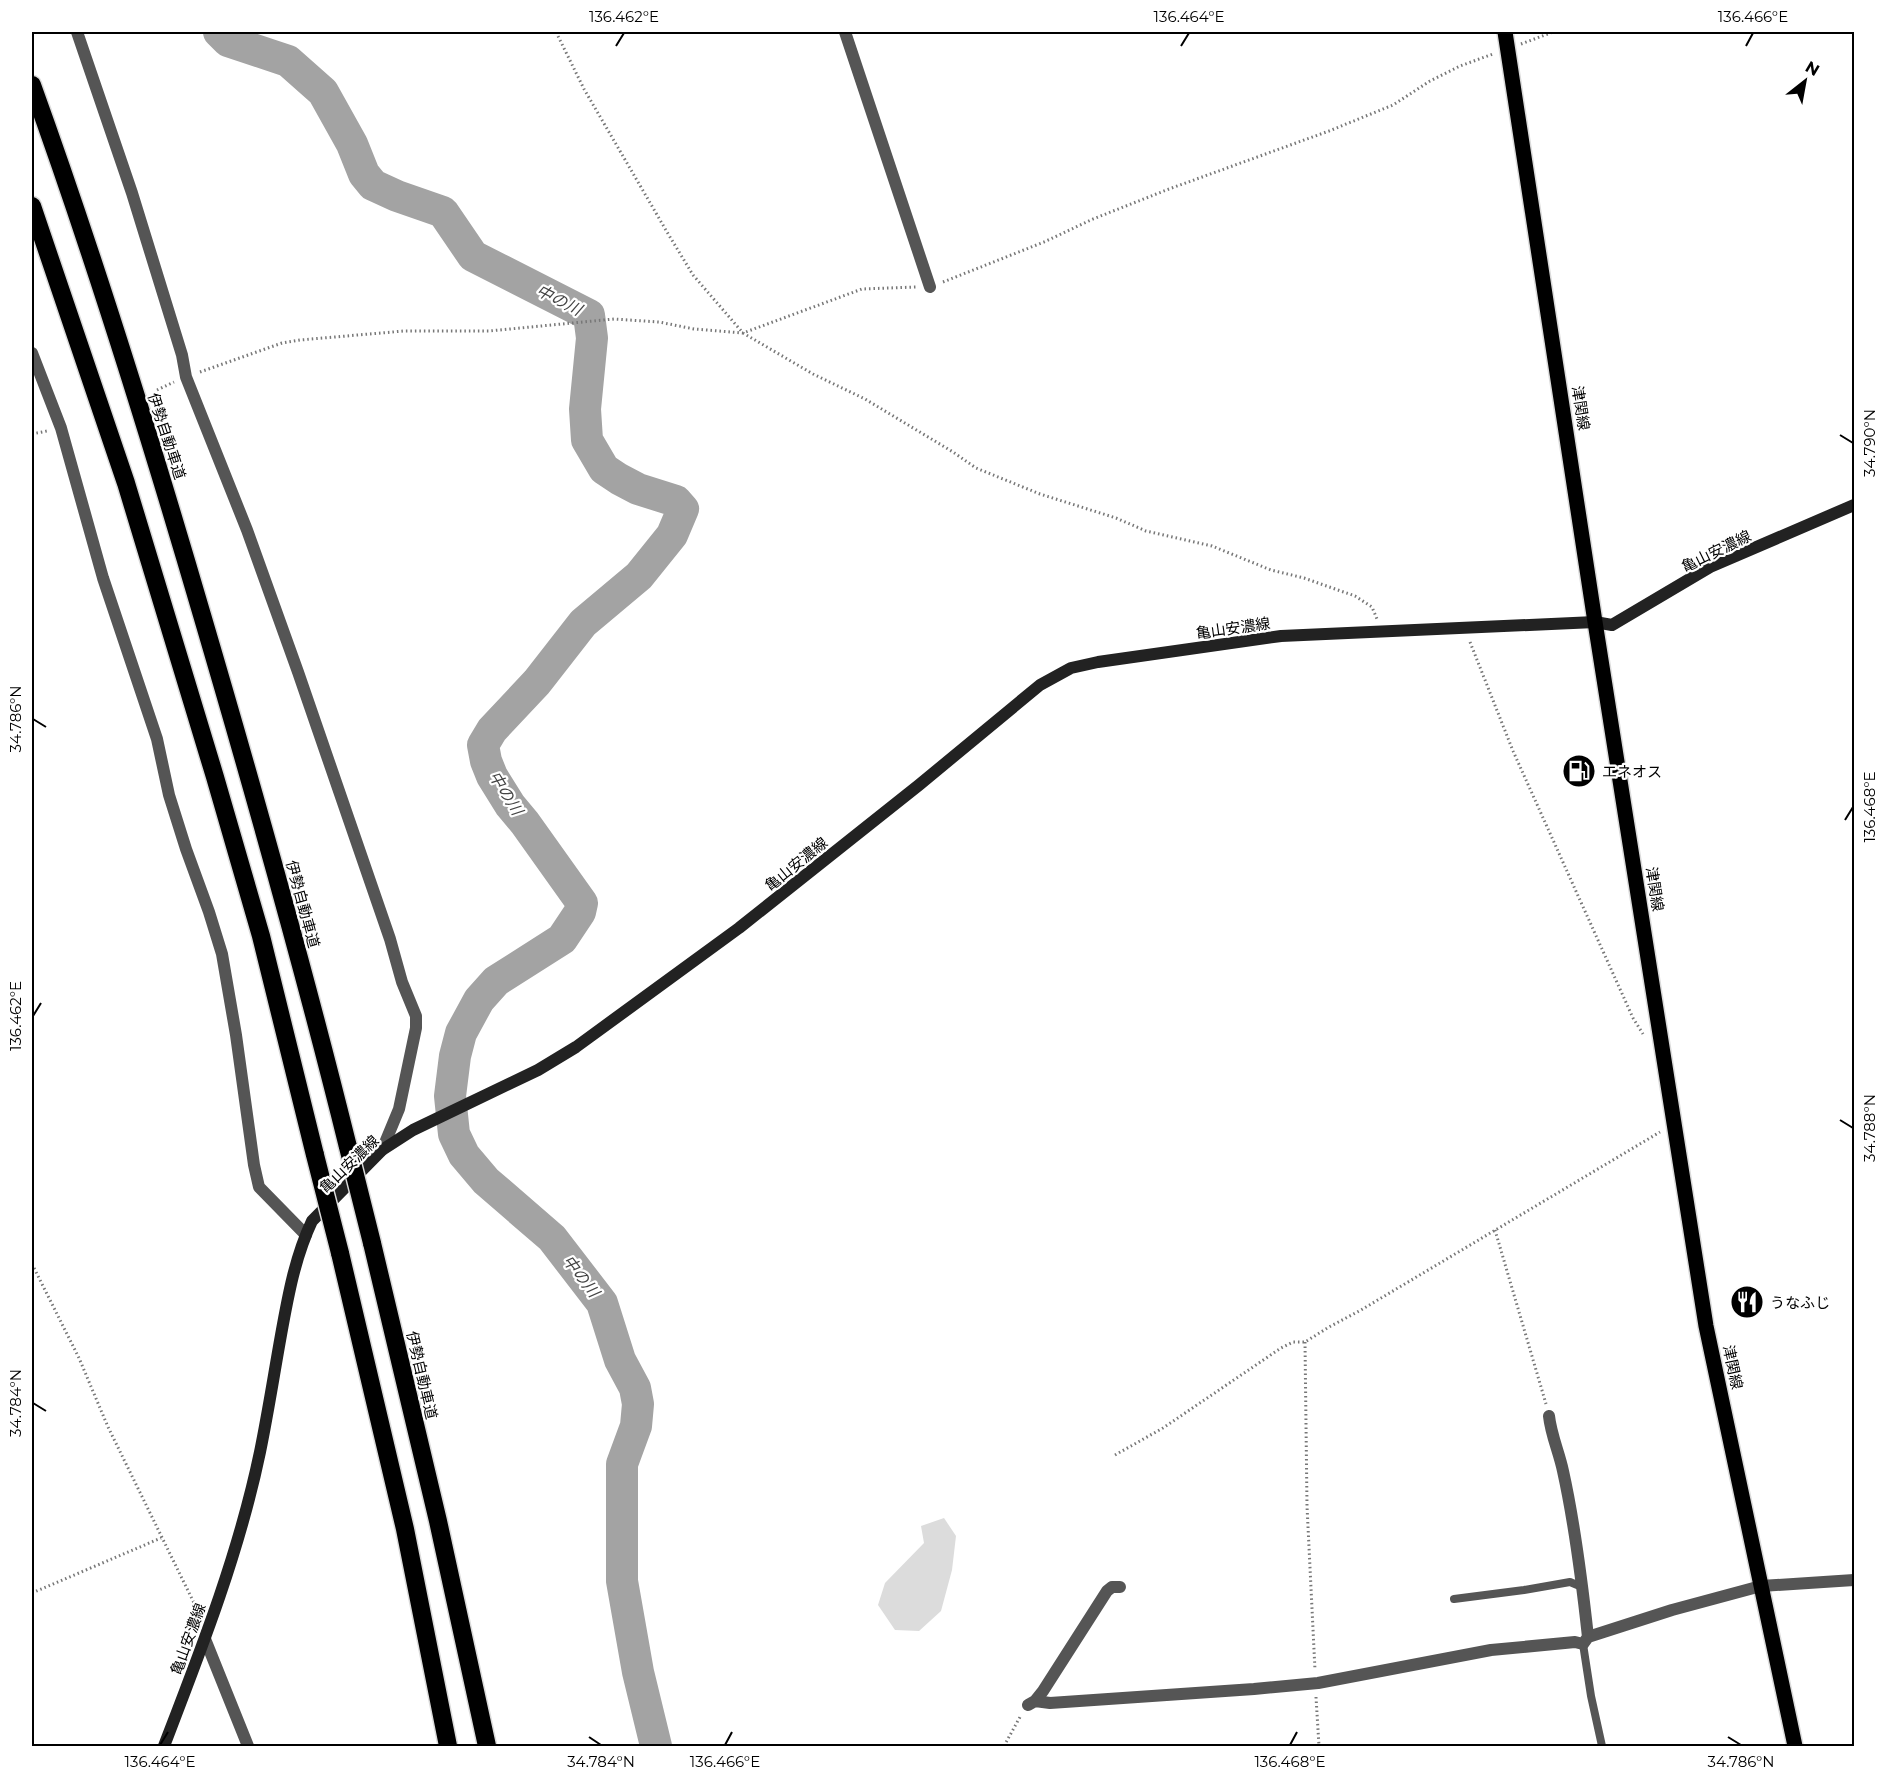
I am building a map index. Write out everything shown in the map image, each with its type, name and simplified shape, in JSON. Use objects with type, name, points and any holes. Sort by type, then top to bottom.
[{"type":"highway","name":"伊勢自動車道","points":[[32,85],[64,174],[160,472],[248,771],[372,1243],[438,1521],[487,1746]]},
{"type":"highway","points":[[32,206],[126,483],[261,936],[340,1253],[405,1529],[448,1746]]},
{"type":"main road","name":"津関線","points":[[1505,32],[1706,1326],[1796,1746]]},
{"type":"main road","name":"亀山安濃線","points":[[164,1746],[205,1639],[241,1527],[260,1453],[291,1283],[306,1235],[312,1221],[382,1150],[413,1130],[538,1070],[576,1047],[748,921],[1025,697],[1054,676],[1071,668],[1098,662],[1281,636],[1595,622],[1612,625],[1710,567],[1854,505]]},
{"type":"street","points":[[77,32],[132,193],[182,355],[186,377],[251,541],[334,775],[390,939],[402,982],[416,1016],[416,1028],[399,1109],[382,1150]]},
{"type":"street","points":[[845,32],[930,287]]},
{"type":"street","points":[[32,353],[61,428],[104,578],[157,739],[169,795],[222,954],[259,1187],[306,1235]]},
{"type":"street","points":[[1549,1416],[1550,1427],[1563,1469],[1582,1587],[1586,1641]]},
{"type":"street","points":[[1031,1703],[1316,1683],[1491,1650],[1586,1641],[1672,1610],[1761,1586],[1854,1580]]},
{"type":"street","points":[[1031,1703],[1107,1591],[1112,1587],[1119,1587]]},
{"type":"street","points":[[205,1639],[248,1746]]},
{"type":"lane","points":[[1454,1599],[1570,1582],[1582,1587]]},
{"type":"lane","points":[[1586,1641],[1591,1695],[1602,1746]]},
{"type":"path","points":[[556,32],[584,89],[683,258],[693,274],[743,333],[813,374],[866,399],[976,468],[1040,494],[1116,518],[1146,531],[1212,546],[1271,570],[1304,578],[1354,596],[1372,607],[1381,632]]},
{"type":"path","points":[[186,377],[282,343],[404,331],[489,331],[614,319],[659,322],[694,329],[743,333],[862,289],[930,287],[1044,242],[1104,214],[1394,105],[1430,81],[1460,66],[1553,32]]},
{"type":"path","points":[[1467,629],[1513,751],[1633,1018],[1644,1036]]},
{"type":"path","points":[[1115,1455],[1163,1428],[1281,1348],[1293,1342],[1305,1342],[1675,1124]]},
{"type":"path","points":[[1495,1230],[1549,1416]]},
{"type":"path","points":[[32,1264],[79,1358],[108,1426],[195,1605],[205,1639]]},
{"type":"path","points":[[1305,1342],[1308,1528],[1319,1746]]},
{"type":"path","points":[[32,1593],[161,1538]]},
{"type":"path","points":[[1004,1746],[1018,1719],[1031,1703]]},
{"type":"shaded area","points":[[944,1518],[956,1536],[952,1570],[941,1611],[919,1631],[895,1630],[878,1605],[885,1583],[924,1543],[921,1526]]},
{"type":"waterway","name":"中の川","points":[[219,32],[228,41],[288,61],[323,92],[352,144],[364,174],[373,185],[443,212],[473,256],[589,315],[592,338],[585,409],[587,440],[604,469],[638,489],[676,501],[683,509],[672,535],[639,576],[583,623],[537,682],[492,730],[483,745],[492,776],[510,805],[582,903],[580,912],[562,939],[496,981],[479,1000],[461,1033],[455,1056],[450,1096],[454,1134],[464,1155],[486,1181],[552,1238],[602,1303],[620,1360],[635,1388],[638,1404],[636,1426],[622,1464],[622,1581],[638,1672],[656,1746]]},
{"type":"place","name":"エネオス","points":[[1579,771]]},
{"type":"place","name":"うなふじ","points":[[1747,1302]]}]
